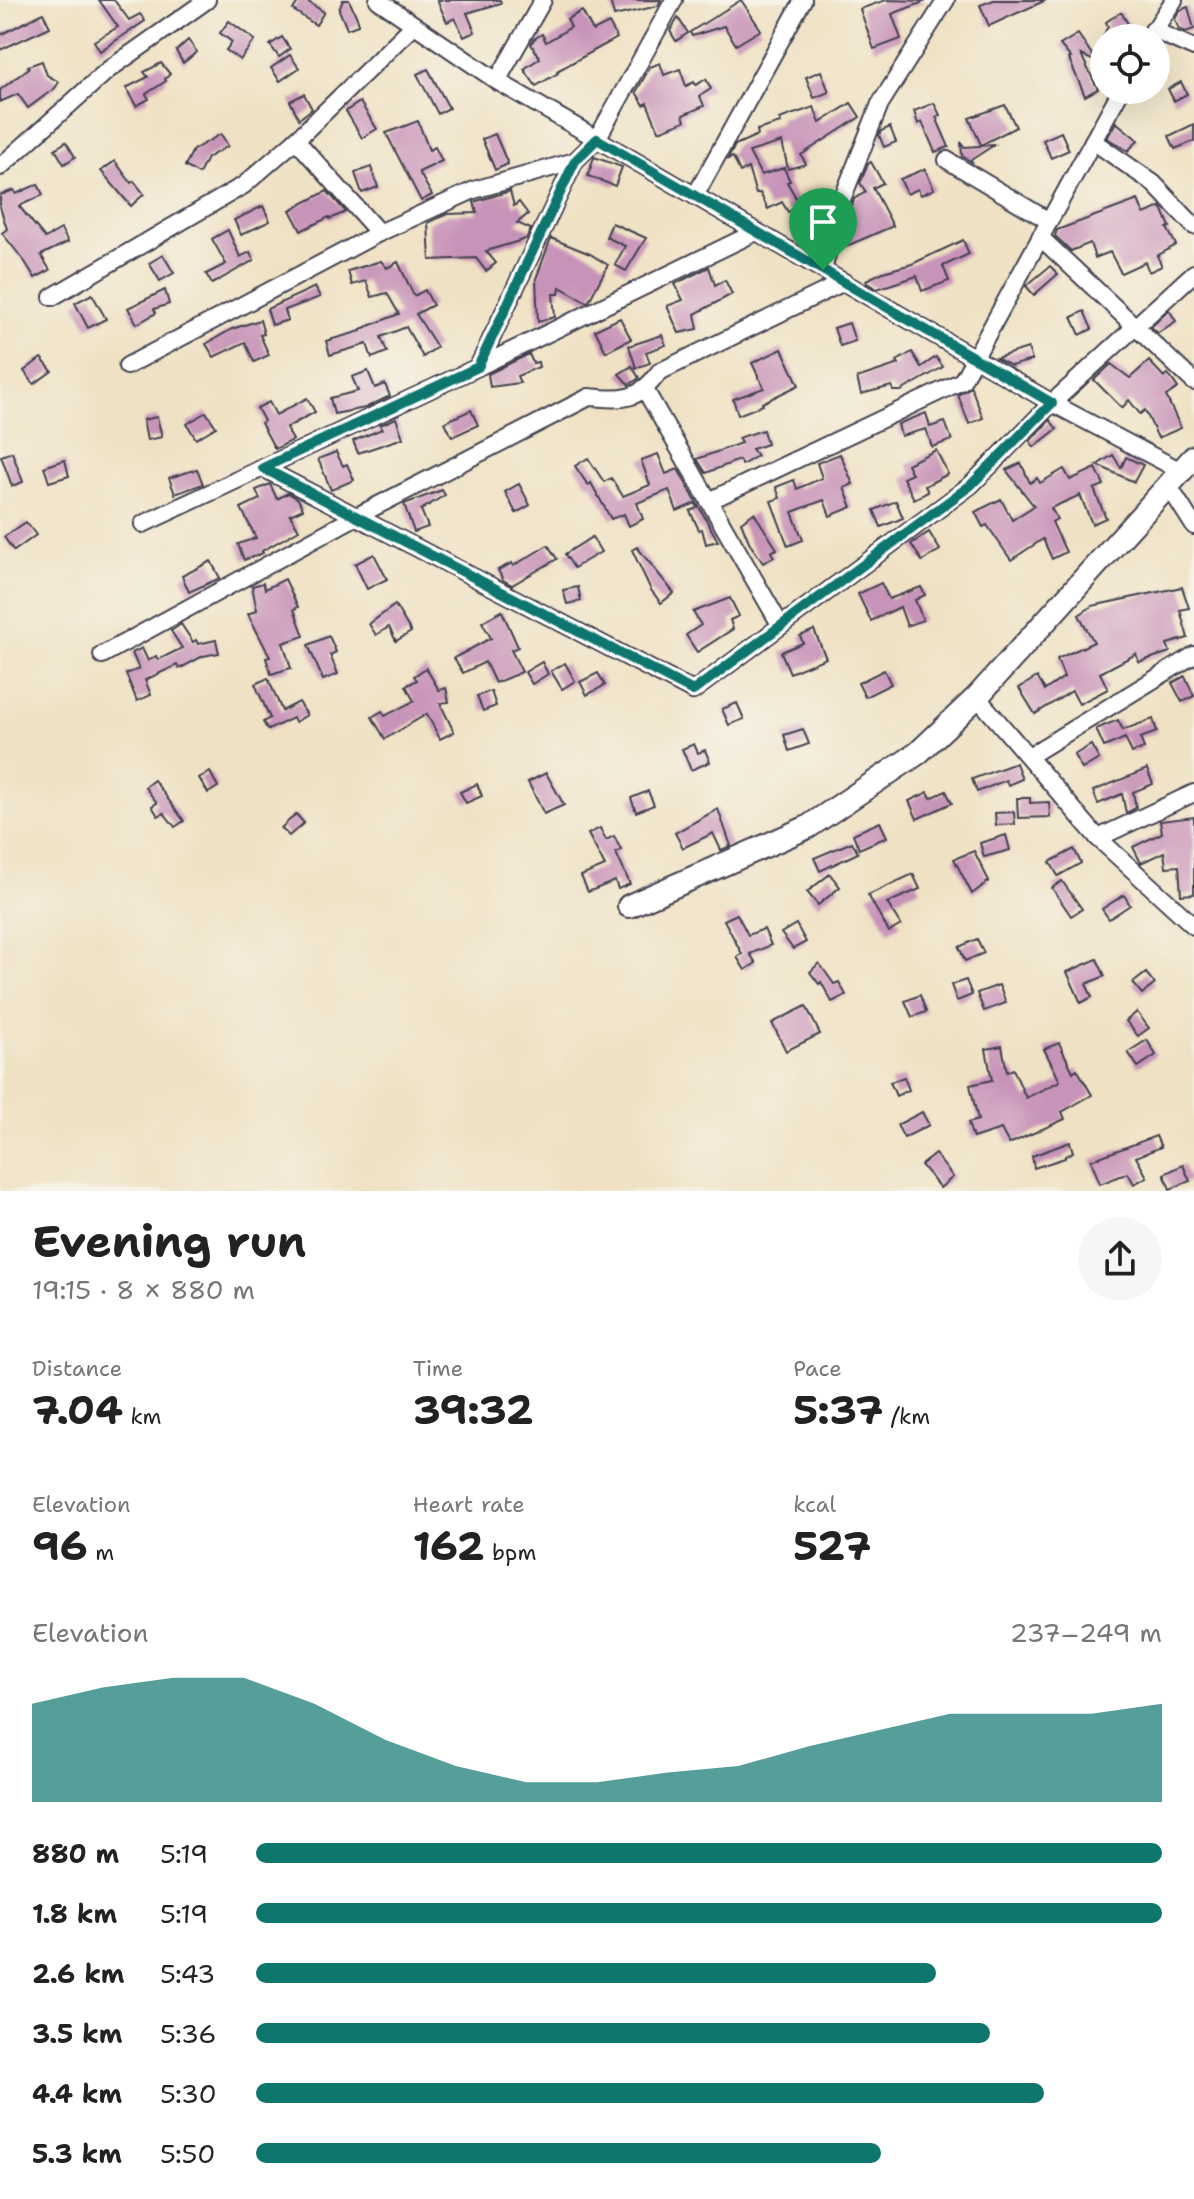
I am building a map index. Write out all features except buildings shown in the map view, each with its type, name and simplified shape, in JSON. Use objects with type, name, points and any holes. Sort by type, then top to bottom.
[{"type":"street","points":[[0,167],[108,70],[207,0]]},
{"type":"street","points":[[378,0],[497,81],[1052,403],[1181,471],[1194,526]]},
{"type":"street","points":[[497,81],[543,0]]},
{"type":"street","points":[[478,367],[575,161],[597,139],[674,0]]},
{"type":"street","points":[[695,196],[803,0]]},
{"type":"street","points":[[1158,24],[1174,0]]},
{"type":"street","points":[[823,270],[841,202],[880,104],[944,1]]},
{"type":"street","points":[[52,297],[244,185],[296,140],[414,25]]},
{"type":"street","points":[[1170,40],[1194,48]]},
{"type":"street","points":[[709,501],[962,381],[1113,104]]},
{"type":"street","points":[[296,140],[379,233]]},
{"type":"street","points":[[1093,141],[1153,183],[1194,226]]},
{"type":"street","points":[[947,160],[1049,221]]},
{"type":"street","points":[[127,366],[379,233],[474,190],[575,161]]},
{"type":"street","points":[[143,524],[756,232]]},
{"type":"street","points":[[1040,237],[1194,382]]},
{"type":"street","points":[[263,468],[693,691],[971,485],[1052,403],[1194,273]]},
{"type":"street","points":[[102,655],[357,516],[589,397],[622,400],[650,385],[659,372],[844,282]]},
{"type":"street","points":[[644,388],[781,626]]},
{"type":"street","points":[[629,906],[808,827],[918,753],[977,697],[1181,471]]},
{"type":"street","points":[[1029,756],[1194,655]]},
{"type":"street","points":[[977,697],[1098,838],[1194,926]]},
{"type":"street","points":[[1098,838],[1194,793]]},
{"type":"route","points":[[597,139],[823,270],[1052,403],[971,485],[693,691],[263,468],[478,367],[575,161],[597,139]]}]
